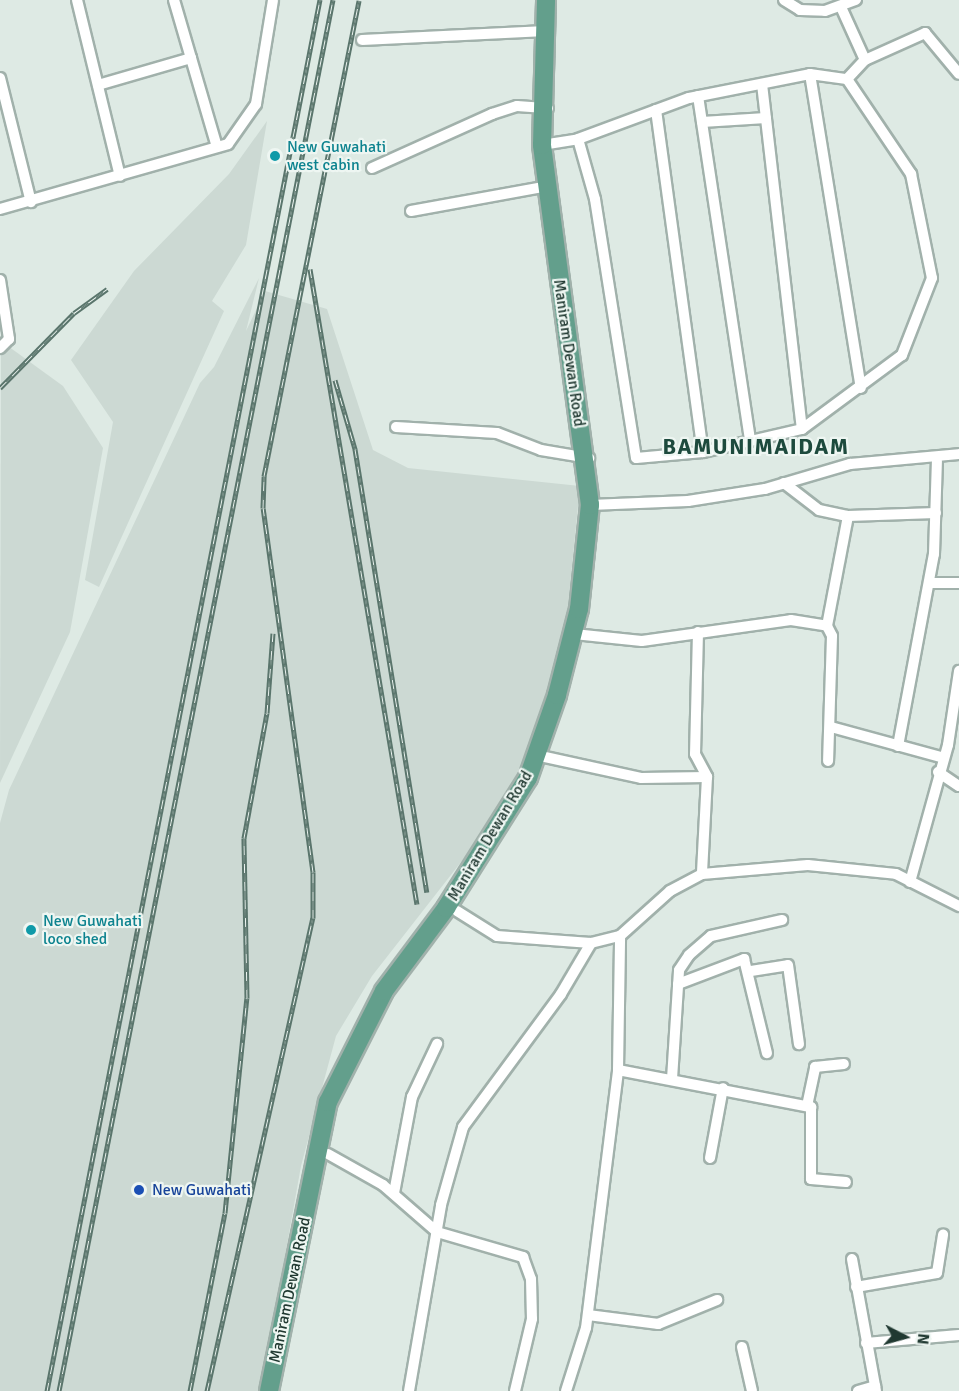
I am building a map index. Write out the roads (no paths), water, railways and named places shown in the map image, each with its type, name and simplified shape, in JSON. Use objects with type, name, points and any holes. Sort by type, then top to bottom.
[{"type":"main road","name":"Maniram Dewan Road","points":[[546,0],[548,186],[588,458]]},
{"type":"main road","name":"Maniram Dewan Road","points":[[547,108],[555,0]]},
{"type":"main road","name":"Maniram Dewan Road","points":[[277,1391],[328,1154],[336,1102],[360,1049],[457,911],[545,757],[597,558],[594,505],[547,145]]},
{"type":"main road","name":"Maniram Dewan Road","points":[[269,1391],[328,1102],[384,991],[446,908],[528,778],[578,634]]},
{"type":"street","points":[[77,0],[120,176]]},
{"type":"street","points":[[175,0],[217,147]]},
{"type":"street","points":[[0,209],[228,144],[256,105],[273,0]]},
{"type":"street","points":[[784,0],[800,10],[841,7],[856,0]]},
{"type":"street","points":[[841,7],[865,60]]},
{"type":"street","points":[[362,39],[546,31]]},
{"type":"street","points":[[847,79],[865,60],[925,33],[958,71]]},
{"type":"street","points":[[98,85],[191,58]]},
{"type":"street","points":[[810,74],[861,388]]},
{"type":"street","points":[[547,145],[578,139],[698,96],[810,74],[847,79],[911,174],[932,278],[902,355],[861,388],[802,429],[703,452],[636,458],[595,199],[578,139]]},
{"type":"street","points":[[0,78],[31,202]]},
{"type":"street","points":[[762,84],[802,429]]},
{"type":"street","points":[[698,96],[750,441]]},
{"type":"street","points":[[372,168],[492,114],[517,106],[547,108]]},
{"type":"street","points":[[656,110],[703,452]]},
{"type":"street","points":[[702,122],[766,118]]},
{"type":"street","points":[[411,211],[548,186]]},
{"type":"street","points":[[0,280],[9,339],[0,348]]},
{"type":"street","points":[[396,427],[497,433],[541,450],[588,458]]},
{"type":"street","points":[[594,505],[688,501],[784,483],[850,464],[959,454]]},
{"type":"street","points":[[898,746],[929,583],[936,513],[937,461]]},
{"type":"street","points":[[784,483],[819,510],[848,516],[936,513]]},
{"type":"street","points":[[828,760],[831,727],[832,636],[827,626],[848,516]]},
{"type":"street","points":[[929,583],[959,583]]},
{"type":"street","points":[[578,634],[642,641],[791,620],[827,626]]},
{"type":"street","points":[[698,632],[695,754],[707,777],[702,874]]},
{"type":"street","points":[[910,882],[938,772],[944,758],[959,671]]},
{"type":"street","points":[[831,727],[944,758]]},
{"type":"street","points":[[545,757],[641,778],[707,777]]},
{"type":"street","points":[[938,772],[959,786]]},
{"type":"street","points":[[457,911],[497,936],[591,943],[620,936],[670,891],[702,874],[808,865],[896,874],[959,906]]},
{"type":"street","points":[[672,1079],[678,984],[689,955],[711,936],[782,921]]},
{"type":"street","points":[[566,1391],[588,1316],[618,1070],[620,936]]},
{"type":"street","points":[[409,1391],[437,1232],[463,1127],[561,994],[591,943]]},
{"type":"street","points":[[678,984],[739,959],[751,971],[768,1053]]},
{"type":"street","points":[[751,971],[788,965],[800,1044]]},
{"type":"street","points":[[394,1193],[411,1097],[437,1044]]},
{"type":"street","points":[[844,1064],[815,1067],[807,1106],[811,1179],[846,1182]]},
{"type":"street","points":[[618,1070],[723,1088],[807,1106]]},
{"type":"street","points":[[710,1158],[723,1088]]},
{"type":"street","points":[[328,1154],[394,1193],[437,1232],[522,1257],[531,1279],[532,1319],[515,1391]]},
{"type":"street","points":[[856,1287],[937,1273],[943,1234]]},
{"type":"street","points":[[852,1259],[876,1389],[858,1391]]},
{"type":"street","points":[[588,1316],[658,1324],[717,1300]]},
{"type":"street","points":[[866,1343],[959,1335]]},
{"type":"street","points":[[742,1347],[752,1391]]},
{"type":"railway","points":[[47,1391],[320,0]]},
{"type":"railway","points":[[59,1391],[333,0]]},
{"type":"railway","points":[[207,1391],[313,918],[313,872],[263,508],[264,476],[359,0]]},
{"type":"railway","points":[[310,269],[417,904]]},
{"type":"railway","points":[[0,388],[74,313],[107,289]]},
{"type":"railway","points":[[335,380],[355,449],[427,892]]},
{"type":"railway","points":[[190,1391],[225,1213],[247,998],[244,838],[267,713],[273,633]]},
{"type":"place","name":"New Guwahati west cabin","points":[[275,156]]},
{"type":"place","name":"New Guwahati loco shed","points":[[31,930]]},
{"type":"place","name":"New Guwahati","points":[[139,1190]]},
{"type":"district","name":"BAMUNIMAIDAM","points":[[756,447]]}]
